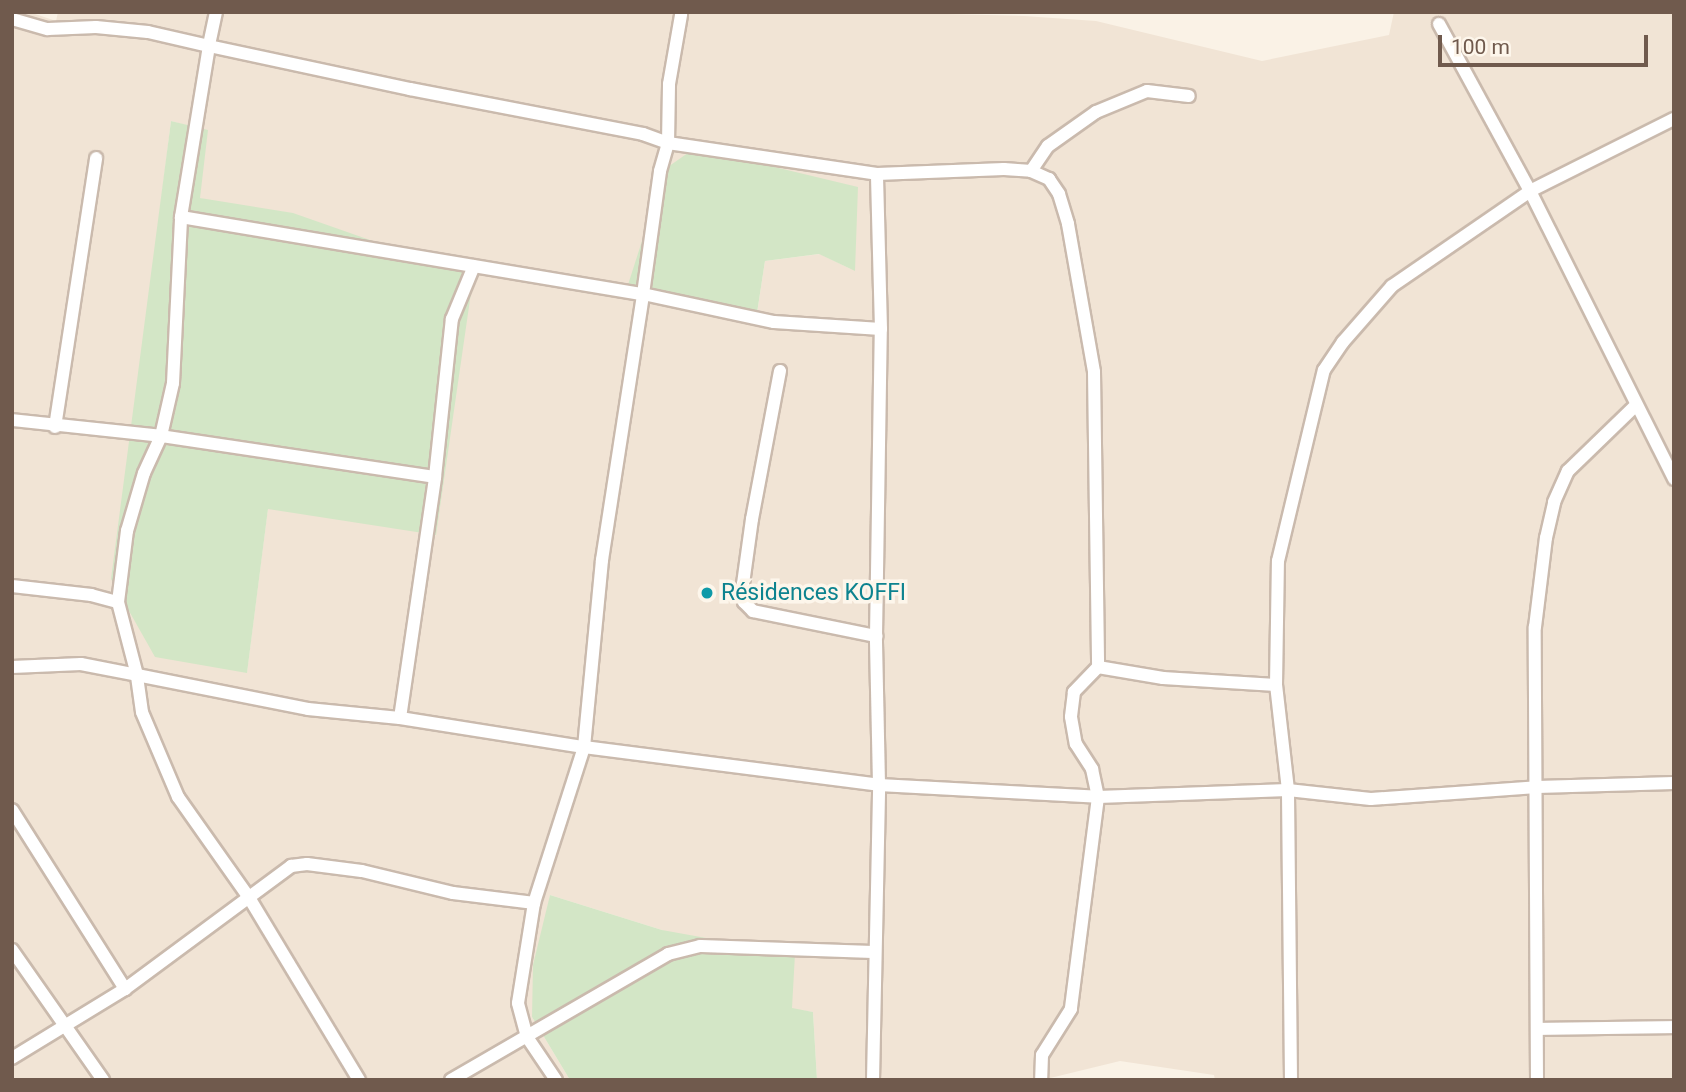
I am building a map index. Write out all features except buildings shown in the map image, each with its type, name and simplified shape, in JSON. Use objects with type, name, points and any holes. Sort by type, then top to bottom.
[{"type":"street","points":[[216,12],[181,217],[173,383],[161,436],[144,473],[127,531],[118,602],[138,675],[142,712],[178,797],[250,899],[359,1080]]},
{"type":"street","points":[[556,1080],[527,1037],[518,1003],[534,903],[584,747],[602,560],[660,172],[668,143],[669,84],[681,15]]},
{"type":"street","points":[[12,19],[48,29],[96,27],[148,32],[410,89],[643,134],[668,143],[877,174],[1004,169],[1031,172],[1049,179],[1059,194],[1069,224],[1094,372],[1098,667],[1074,692],[1071,717],[1076,744],[1092,769],[1098,797],[1071,1009],[1042,1055],[1041,1080]]},
{"type":"street","points":[[1439,24],[1530,191],[1635,406],[1674,479]]},
{"type":"street","points":[[1031,172],[1048,146],[1096,113],[1147,91],[1189,96]]},
{"type":"street","points":[[1291,1080],[1289,790],[1276,685],[1278,561],[1324,370],[1343,342],[1392,286],[1530,191],[1674,119]]},
{"type":"street","points":[[55,427],[96,158]]},
{"type":"street","points":[[873,1080],[879,785],[876,636],[881,330],[877,174]]},
{"type":"street","points":[[181,217],[643,294],[774,322],[881,330]]},
{"type":"street","points":[[400,718],[435,477],[452,319],[474,267]]},
{"type":"street","points":[[780,371],[752,519],[743,584],[744,602],[752,611],[876,636]]},
{"type":"street","points":[[1537,1080],[1535,627],[1546,538],[1554,502],[1568,471],[1635,406]]},
{"type":"street","points":[[12,420],[55,427],[161,436],[435,477]]},
{"type":"street","points":[[12,586],[91,595],[118,602]]},
{"type":"street","points":[[12,667],[81,664],[308,709],[400,718],[584,747],[879,785],[1098,797],[1289,790],[1371,799],[1537,788],[1674,783]]},
{"type":"street","points":[[1098,667],[1163,678],[1276,685]]},
{"type":"street","points":[[12,810],[125,989]]},
{"type":"street","points":[[12,1058],[125,989],[250,899],[291,866],[307,864],[404,878],[453,893],[534,903]]},
{"type":"street","points":[[451,1080],[668,954],[700,946],[874,952]]},
{"type":"street","points":[[12,950],[103,1080]]},
{"type":"street","points":[[1538,1029],[1674,1027]]},
{"type":"shaded area","points":[[12,12],[29,12],[56,21],[58,12],[864,12],[1024,16],[1096,21],[1262,61],[1389,35],[1394,12],[1674,12],[1674,1080],[1215,1080],[1214,1075],[1120,1061],[1042,1080],[817,1080],[813,1012],[792,1009],[662,930],[550,895],[532,1017],[570,1080],[12,1080]],"holes":[[[171,121],[207,131],[199,198],[407,253],[268,508],[247,672],[141,365]],[[665,169],[855,271],[820,254],[765,261],[757,313]]]},
{"type":"green space","points":[[171,121],[208,130],[200,198],[293,213],[407,253],[475,265],[436,535],[268,509],[247,673],[155,657],[111,579]]},
{"type":"green space","points":[[695,148],[858,187],[855,271],[819,254],[765,261],[757,313],[626,291],[665,169]]},
{"type":"green space","points":[[550,895],[662,930],[795,954],[792,1008],[813,1012],[817,1080],[570,1080],[532,1017],[533,965]]},
{"type":"place","name":"Résidences KOFFI","points":[[707,593]]}]
